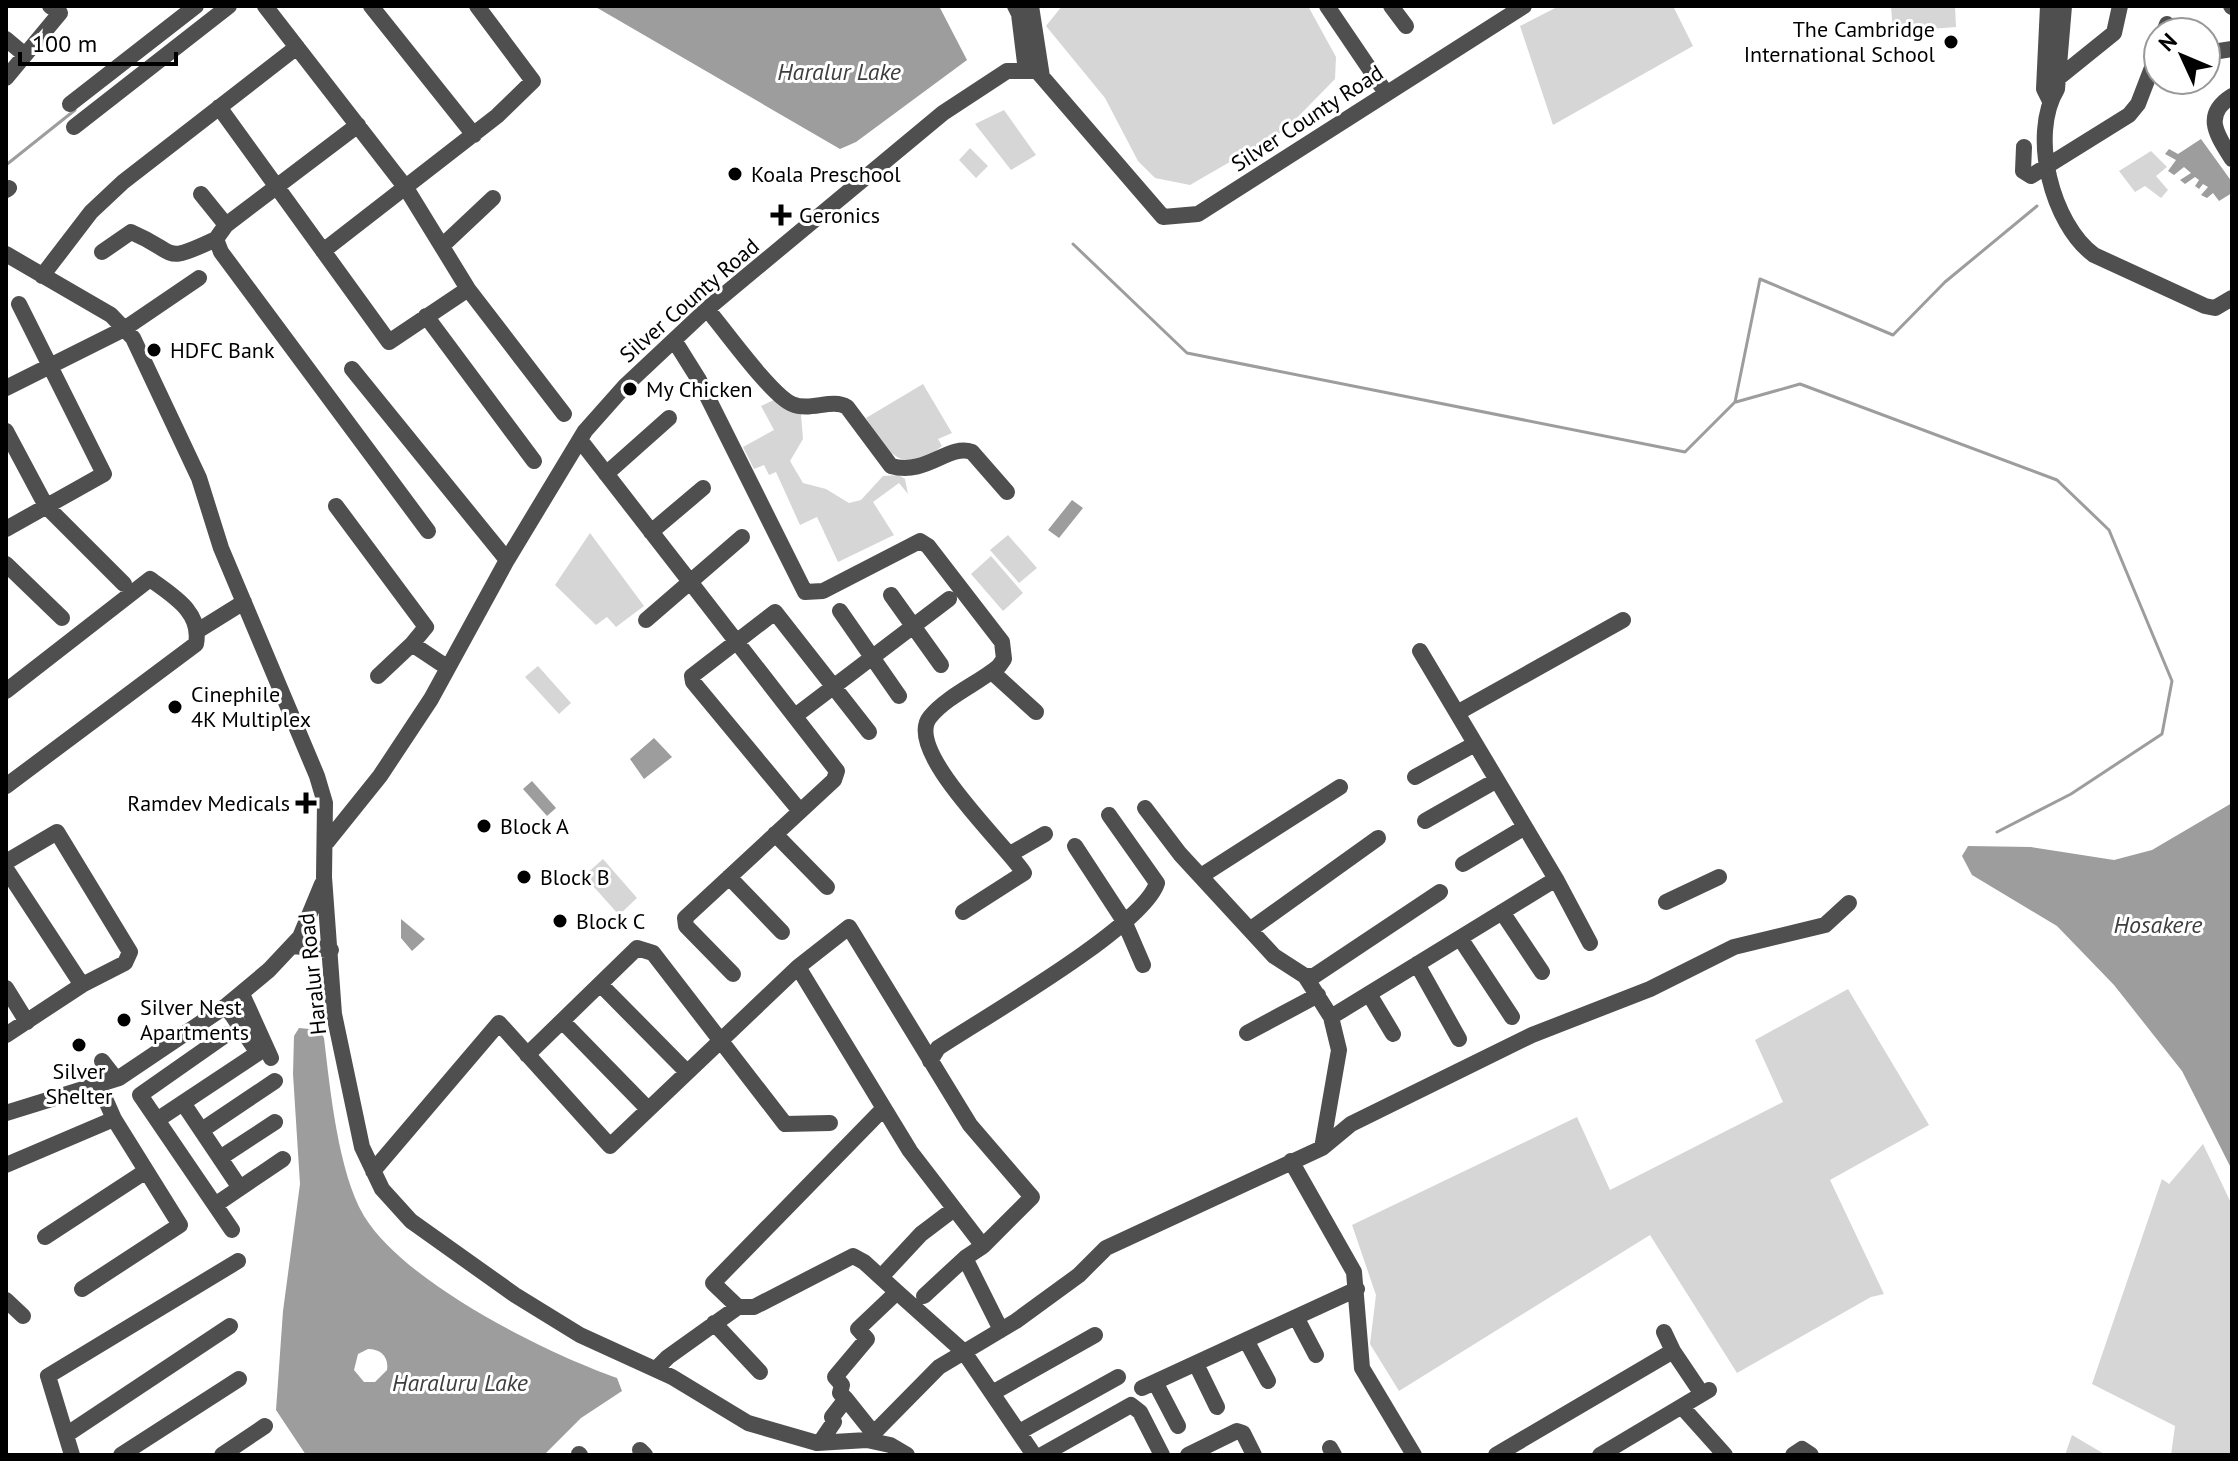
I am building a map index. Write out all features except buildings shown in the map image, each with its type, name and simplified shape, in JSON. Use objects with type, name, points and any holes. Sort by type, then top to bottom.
[{"type":"street","points":[[6,78],[60,13],[50,6]]},
{"type":"street","points":[[70,104],[196,6]]},
{"type":"street","points":[[74,127],[229,6]]},
{"type":"street","points":[[265,6],[406,188],[468,289],[564,414]]},
{"type":"street","points":[[371,6],[474,135]]},
{"type":"street","points":[[323,251],[474,135],[533,81],[477,6]]},
{"type":"street","points":[[1015,6],[1034,74]]},
{"type":"street","points":[[1031,6],[1034,74]]},
{"type":"street","points":[[1327,6],[1386,93]]},
{"type":"street","points":[[1391,6],[1406,26]]},
{"type":"street","name":"Silver County Road","points":[[327,842],[380,776],[448,668],[507,560],[580,440],[625,386],[707,309],[943,113],[1007,71],[1034,74],[1163,217],[1198,214],[1524,6]]},
{"type":"street","points":[[2048,6],[2044,89],[2050,101]]},
{"type":"street","points":[[2064,6],[2057,79],[2050,101],[2046,168],[2068,228],[2079,244],[2094,255],[2205,306],[2215,308],[2232,298]]},
{"type":"street","points":[[2057,79],[2114,33],[2120,6]]},
{"type":"street","points":[[6,39],[25,55]]},
{"type":"street","points":[[42,276],[91,212],[123,182],[297,47]]},
{"type":"street","points":[[2024,147],[2024,173],[2031,176],[2129,115],[2142,94]]},
{"type":"street","points":[[2232,96],[2218,105],[2214,116],[2220,140],[2232,159]]},
{"type":"street","points":[[219,107],[389,342],[468,289]]},
{"type":"street","points":[[102,252],[131,232],[163,252],[179,256],[221,232],[358,125]]},
{"type":"street","points":[[201,194],[221,232],[221,252],[428,531]]},
{"type":"street","points":[[442,246],[493,198]]},
{"type":"street","name":"Haralur Road","points":[[6,254],[111,315],[124,329],[143,356],[199,478],[221,548],[317,776],[325,803],[327,842],[324,877],[334,1014],[362,1147],[382,1189],[411,1221],[515,1295],[580,1335],[656,1369],[748,1423],[817,1446],[870,1437],[907,1455]]},
{"type":"street","points":[[6,388],[124,329],[199,278]]},
{"type":"street","points":[[6,529],[104,474],[19,304]]},
{"type":"street","points":[[707,309],[786,402],[808,408],[842,404],[852,412],[891,466],[931,465],[954,450],[966,449],[1007,492]]},
{"type":"street","points":[[426,316],[534,461]]},
{"type":"street","points":[[674,340],[699,380],[805,592],[823,591],[911,543],[925,542],[1002,642],[1004,659],[992,672],[929,718],[925,743],[978,819],[1012,853],[1024,873],[963,912]]},
{"type":"street","points":[[352,369],[507,560]]},
{"type":"street","points":[[606,474],[669,418]]},
{"type":"street","points":[[6,431],[46,506],[124,584]]},
{"type":"street","points":[[580,440],[837,771],[834,780],[684,922],[733,974]]},
{"type":"street","points":[[651,532],[703,488]]},
{"type":"street","points":[[336,506],[426,627],[378,676]]},
{"type":"street","points":[[646,620],[742,537]]},
{"type":"street","points":[[6,564],[62,618]]},
{"type":"street","points":[[6,691],[150,579],[186,606],[199,630],[196,644],[6,786]]},
{"type":"street","points":[[891,595],[941,665]]},
{"type":"street","points":[[795,716],[949,599]]},
{"type":"street","points":[[199,630],[244,602]]},
{"type":"street","points":[[840,611],[899,696]]},
{"type":"street","points":[[800,811],[691,679],[735,639],[775,612],[869,732]]},
{"type":"street","points":[[1457,713],[1623,620]]},
{"type":"street","points":[[412,644],[448,668]]},
{"type":"street","points":[[1420,651],[1556,879],[1590,943]]},
{"type":"street","points":[[992,672],[1036,712]]},
{"type":"street","points":[[1415,777],[1475,744]]},
{"type":"street","points":[[1425,821],[1497,780]]},
{"type":"street","points":[[1201,876],[1340,787]]},
{"type":"street","points":[[1145,808],[1201,876],[1274,956],[1305,976],[1331,1017],[1339,1050],[1322,1148]]},
{"type":"street","points":[[930,1061],[938,1048],[1042,982],[1124,921],[1153,895],[1157,883],[1109,815]]},
{"type":"street","points":[[1463,864],[1525,827]]},
{"type":"street","points":[[6,862],[57,832],[130,952],[125,963],[82,985],[6,1035]]},
{"type":"street","points":[[775,834],[827,887]]},
{"type":"street","points":[[1012,853],[1045,834]]},
{"type":"street","points":[[1251,929],[1378,838]]},
{"type":"street","points":[[1075,846],[1124,921],[1143,965]]},
{"type":"street","points":[[6,869],[82,985]]},
{"type":"street","points":[[6,1113],[116,1079],[153,1059],[226,1006],[293,946],[306,927],[324,877]]},
{"type":"street","points":[[729,877],[782,932]]},
{"type":"street","points":[[1666,902],[1719,877]]},
{"type":"street","points":[[1331,1017],[1556,879]]},
{"type":"street","points":[[1305,976],[1314,976],[1440,892]]},
{"type":"street","points":[[897,1292],[858,1329],[867,1339],[835,1377],[842,1385],[840,1393],[870,1437],[939,1367],[1001,1330],[1079,1275],[1106,1248],[1322,1148],[1351,1124],[1532,1035],[1650,989],[1734,947],[1825,925],[1849,903]]},
{"type":"street","points":[[1502,912],[1542,972]]},
{"type":"street","points":[[373,1171],[499,1023],[610,1146],[798,967],[849,927],[970,1125],[1032,1197],[983,1246],[965,1258],[924,1296]]},
{"type":"street","points":[[1460,938],[1512,1017]]},
{"type":"street","points":[[293,946],[331,950]]},
{"type":"street","points":[[527,1055],[637,948],[643,947],[653,953],[785,1124],[830,1123]]},
{"type":"street","points":[[1417,964],[1459,1039]]},
{"type":"street","points":[[798,967],[910,1151],[983,1246]]},
{"type":"street","points":[[600,984],[687,1072]]},
{"type":"street","points":[[6,988],[27,1022]]},
{"type":"street","points":[[242,994],[271,1058]]},
{"type":"street","points":[[1369,994],[1393,1034]]},
{"type":"street","points":[[1247,1033],[1318,995]]},
{"type":"street","points":[[157,1120],[258,1053],[226,1006]]},
{"type":"street","points":[[562,1021],[648,1109]]},
{"type":"street","points":[[227,1034],[140,1095],[232,1230]]},
{"type":"street","points":[[102,1061],[116,1079]]},
{"type":"street","points":[[202,1130],[275,1081]]},
{"type":"street","points":[[82,1289],[180,1225],[114,1119],[99,1085]]},
{"type":"street","points":[[183,1103],[240,1188]]},
{"type":"street","points":[[738,1307],[713,1283],[884,1108]]},
{"type":"street","points":[[6,1165],[114,1119]]},
{"type":"street","points":[[220,1158],[275,1122]]},
{"type":"street","points":[[215,1205],[283,1159]]},
{"type":"street","points":[[1291,1161],[1354,1272],[1362,1368],[1414,1455]]},
{"type":"street","points":[[45,1237],[146,1171]]},
{"type":"street","points":[[881,1277],[921,1234],[954,1209]]},
{"type":"street","points":[[656,1369],[738,1307],[754,1307],[853,1256],[881,1277],[964,1352],[1021,1431],[1034,1455]]},
{"type":"street","points":[[965,1258],[1001,1330]]},
{"type":"street","points":[[72,1455],[48,1376],[238,1261]]},
{"type":"street","points":[[1178,1426],[1149,1385],[1357,1289]]},
{"type":"street","points":[[6,1300],[23,1316]]},
{"type":"street","points":[[1296,1317],[1316,1355]]},
{"type":"street","points":[[714,1323],[760,1372]]},
{"type":"street","points":[[66,1435],[230,1326]]},
{"type":"street","points":[[1600,1455],[1707,1391],[1673,1351],[1664,1332]]},
{"type":"street","points":[[994,1392],[1095,1335]]},
{"type":"street","points":[[1246,1340],[1268,1381]]},
{"type":"street","points":[[1496,1455],[1522,1448],[1673,1351]]},
{"type":"street","points":[[1196,1364],[1217,1407]]},
{"type":"street","points":[[1021,1431],[1118,1377]]},
{"type":"street","points":[[121,1455],[239,1379]]},
{"type":"street","points":[[817,1446],[834,1422],[832,1417],[846,1399]]},
{"type":"street","points":[[1042,1455],[1131,1405],[1140,1412],[1162,1455]]},
{"type":"street","points":[[1682,1407],[1725,1455]]},
{"type":"street","points":[[222,1455],[265,1426]]},
{"type":"street","points":[[1188,1455],[1237,1431],[1243,1433],[1254,1455]]},
{"type":"street","points":[[1793,1455],[1802,1449],[1811,1455]]},
{"type":"shaded area","points":[[1062,6],[1308,6],[1336,57],[1335,79],[1285,130],[1190,185],[1155,178],[1138,161],[1105,98],[1046,26]]},
{"type":"shaded area","points":[[1559,6],[1673,6],[1693,46],[1553,125],[1520,26]]},
{"type":"shaded area","points":[[1891,6],[1955,6],[1956,27],[1893,32]]},
{"type":"shaded area","points":[[1004,110],[1036,155],[1011,170],[975,124]]},
{"type":"shaded area","points":[[970,148],[988,166],[976,178],[959,160]]},
{"type":"shaded area","points":[[2151,151],[2167,167],[2156,176],[2168,190],[2161,198],[2145,186],[2135,192],[2119,171]]},
{"type":"shaded area","points":[[923,384],[952,433],[938,439],[942,446],[928,455],[906,460],[889,450],[866,418]]},
{"type":"shaded area","points":[[776,399],[801,414],[803,439],[790,461],[803,483],[826,489],[849,503],[861,500],[883,476],[899,475],[905,479],[908,494],[899,483],[873,502],[894,535],[838,562],[817,517],[800,525],[776,472],[769,475],[764,465],[754,469],[743,447],[774,430],[761,406]]},
{"type":"shaded area","points":[[590,533],[644,606],[616,627],[607,617],[596,625],[555,585]]},
{"type":"shaded area","points":[[1008,535],[1037,568],[1019,583],[990,550]]},
{"type":"shaded area","points":[[991,556],[1023,593],[1003,611],[971,574]]},
{"type":"shaded area","points":[[538,666],[571,703],[559,714],[525,677]]},
{"type":"shaded area","points":[[603,859],[637,898],[619,915],[584,876]]},
{"type":"shaded area","points":[[1848,989],[1929,1125],[1830,1180],[1884,1294],[1871,1297],[1737,1373],[1650,1235],[1399,1391],[1370,1344],[1376,1295],[1352,1225],[1577,1117],[1610,1190],[1783,1102],[1755,1040]]},
{"type":"shaded area","points":[[2203,1144],[2232,1205],[2232,1455],[2171,1455],[2175,1426],[2092,1384],[2162,1179],[2169,1184]]},
{"type":"shaded area","points":[[2072,1435],[2106,1455],[2065,1455]]},
{"type":"water","name":"Haralur Lake","points":[[594,6],[939,6],[967,60],[856,142],[840,149]]},
{"type":"water","points":[[2201,139],[2232,182],[2232,193],[2219,201],[2213,193],[2207,198],[2201,195],[2208,187],[2203,184],[2199,189],[2195,186],[2199,180],[2195,177],[2185,184],[2180,180],[2191,173],[2184,167],[2174,175],[2168,171],[2176,160],[2165,154],[2169,149],[2178,154]]},
{"type":"water","points":[[1072,500],[1083,508],[1059,538],[1048,530]]},
{"type":"water","points":[[654,738],[672,757],[644,779],[630,759]]},
{"type":"water","points":[[532,781],[556,808],[547,816],[523,789]]},
{"type":"water","name":"Hosakere","points":[[2232,803],[2232,1170],[2182,1071],[2114,985],[2057,926],[1972,875],[1962,856],[1968,846],[2031,847],[2114,860],[2152,850]]},
{"type":"water","points":[[401,919],[425,939],[412,951],[401,938]]},
{"type":"water","name":"Haraluru Lake","points":[[299,1028],[320,1030],[324,1038],[336,1129],[348,1177],[364,1216],[384,1241],[411,1266],[478,1312],[552,1351],[617,1378],[622,1391],[581,1418],[544,1455],[306,1455],[276,1410],[283,1311],[300,1184],[293,1074],[294,1036]],"holes":[[[373,1349],[385,1358],[387,1370],[375,1382],[364,1382],[354,1370],[358,1354]]]},
{"type":"waterway","points":[[6,165],[75,110]]},
{"type":"waterway","points":[[1073,244],[1187,353],[1685,452],[1735,402],[1760,279],[1893,335],[1945,282],[2037,206]]},
{"type":"waterway","points":[[1736,402],[1800,384],[2057,480],[2109,530],[2172,681],[2162,734],[2071,794],[1997,832]]},
{"type":"place","name":"The Cambridge International School","points":[[1951,42]]},
{"type":"place","name":"Koala Preschool","points":[[735,174]]},
{"type":"place","name":"Geronics","points":[[781,215]]},
{"type":"place","name":"HDFC Bank","points":[[154,350]]},
{"type":"place","name":"My Chicken","points":[[630,389]]},
{"type":"place","name":"Cinephile 4K Multiplex","points":[[175,707]]},
{"type":"place","name":"Ramdev Medicals","points":[[306,803]]},
{"type":"place","name":"Block A","points":[[484,826]]},
{"type":"place","name":"Block B","points":[[524,877]]},
{"type":"place","name":"Block C","points":[[560,921]]},
{"type":"place","name":"Silver Nest Apartments","points":[[124,1020]]},
{"type":"place","name":"Silver Shelter","points":[[79,1045]]}]
